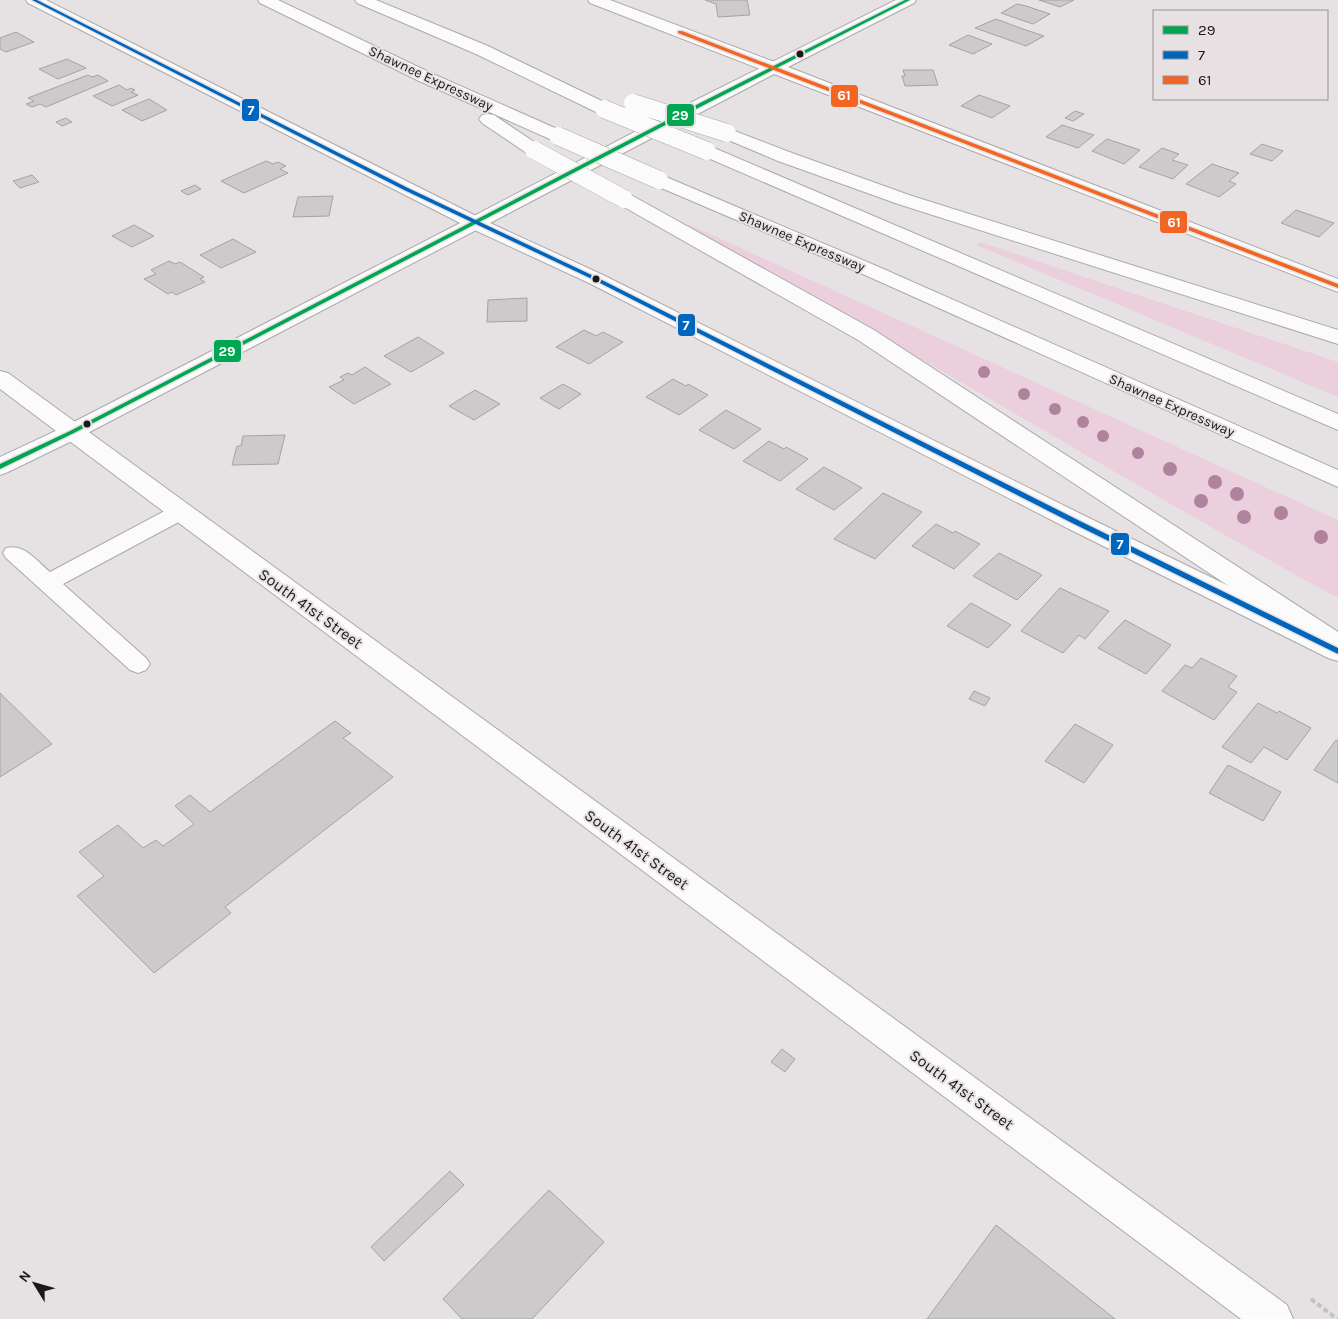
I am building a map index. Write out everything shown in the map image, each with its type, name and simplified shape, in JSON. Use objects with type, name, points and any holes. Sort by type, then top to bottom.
[{"type":"main road","points":[[34,0],[406,190],[596,279],[1076,522],[1338,651]]},
{"type":"main road","name":"Shawnee Expressway","points":[[266,0],[425,77],[872,271],[1338,480]]},
{"type":"main road","points":[[363,0],[482,50],[604,109],[707,151],[1338,423]]},
{"type":"main road","points":[[596,0],[1338,286]]},
{"type":"main road","points":[[0,467],[72,432],[908,0]]},
{"type":"main road","points":[[482,50],[623,100],[726,133],[785,157],[905,200],[1338,337]]},
{"type":"main road","points":[[425,77],[534,150],[769,279],[866,335],[1338,645]]},
{"type":"main road","name":"South 41st Street","points":[[0,378],[1273,1319]]},
{"type":"lane","points":[[48,583],[180,512]]},
{"type":"lane","points":[[14,553],[138,664]]},
{"type":"shaded area","points":[[690,225],[1338,520],[1338,598],[686,226]]},
{"type":"shaded area","points":[[980,242],[1338,362],[1338,397],[976,245]]},
{"type":"building","points":[[705,0],[747,0],[750,15],[718,17],[716,4]]},
{"type":"building","points":[[1039,0],[1074,0],[1060,7]]},
{"type":"building","points":[[1017,4],[1050,14],[1033,24],[1001,13]]},
{"type":"building","points":[[996,19],[1044,36],[1026,46],[975,28]]},
{"type":"building","points":[[16,32],[34,42],[6,52],[0,49],[0,38]]},
{"type":"building","points":[[968,35],[992,44],[973,54],[949,45]]},
{"type":"building","points":[[67,59],[86,68],[58,79],[39,69]]},
{"type":"building","points":[[903,70],[933,70],[938,85],[905,86],[902,76],[905,76]]},
{"type":"building","points":[[88,75],[92,77],[98,75],[108,81],[46,107],[40,104],[32,107],[26,104],[34,101],[28,98]]},
{"type":"building","points":[[119,85],[127,90],[131,88],[135,90],[131,92],[138,95],[112,106],[93,96]]},
{"type":"building","points":[[979,95],[1010,106],[992,118],[961,106]]},
{"type":"building","points":[[149,99],[167,110],[142,121],[122,110]]},
{"type":"building","points":[[1075,111],[1084,114],[1073,121],[1065,118]]},
{"type":"building","points":[[66,118],[72,122],[62,126],[56,122]]},
{"type":"building","points":[[1062,125],[1094,135],[1078,148],[1046,137]]},
{"type":"building","points":[[1107,139],[1140,150],[1124,164],[1092,151]]},
{"type":"building","points":[[1262,144],[1283,151],[1272,161],[1250,154]]},
{"type":"building","points":[[1162,148],[1179,154],[1172,160],[1188,165],[1173,179],[1139,167]]},
{"type":"building","points":[[266,161],[273,164],[278,162],[286,166],[280,169],[288,173],[244,193],[221,181]]},
{"type":"building","points":[[1212,164],[1239,173],[1229,181],[1236,184],[1219,197],[1186,184]]},
{"type":"building","points":[[32,175],[39,182],[20,188],[13,181]]},
{"type":"building","points":[[195,185],[201,189],[188,195],[181,191]]},
{"type":"building","points":[[333,196],[329,216],[293,217],[298,197]]},
{"type":"building","points":[[1296,210],[1334,223],[1319,237],[1281,223]]},
{"type":"building","points":[[134,225],[154,236],[132,247],[112,236]]},
{"type":"building","points":[[233,239],[256,252],[221,268],[200,255]]},
{"type":"building","points":[[169,261],[175,264],[180,262],[204,277],[200,279],[205,282],[176,295],[172,292],[168,294],[144,279],[156,274],[151,270]]},
{"type":"building","points":[[527,298],[527,321],[487,322],[488,300]]},
{"type":"building","points":[[584,330],[596,336],[603,332],[623,342],[589,364],[556,347]]},
{"type":"building","points":[[418,337],[444,353],[411,372],[384,356]]},
{"type":"building","points":[[365,367],[391,384],[354,404],[329,387],[344,380],[340,377],[348,373],[352,375]]},
{"type":"building","points":[[673,379],[686,386],[688,384],[708,395],[679,415],[646,397]]},
{"type":"building","points":[[563,384],[581,394],[559,409],[540,398]]},
{"type":"building","points":[[475,390],[500,404],[474,420],[449,406]]},
{"type":"building","points":[[726,410],[761,429],[734,449],[699,430]]},
{"type":"building","points":[[285,435],[278,464],[232,465],[237,446],[241,446],[243,436]]},
{"type":"building","points":[[769,441],[784,449],[786,447],[808,459],[780,481],[743,461]]},
{"type":"building","points":[[824,467],[862,488],[834,510],[796,489]]},
{"type":"building","points":[[883,493],[922,512],[875,559],[834,539]]},
{"type":"building","points":[[936,524],[980,544],[954,569],[912,546]]},
{"type":"building","points":[[999,553],[1042,575],[1017,600],[973,576]]},
{"type":"building","points":[[1060,588],[1109,611],[1085,639],[1079,635],[1063,653],[1021,631]]},
{"type":"building","points":[[971,603],[1011,625],[988,648],[947,626]]},
{"type":"building","points":[[1125,620],[1171,645],[1146,674],[1098,648]]},
{"type":"building","points":[[1201,658],[1237,676],[1228,687],[1237,692],[1214,720],[1162,691],[1185,665],[1192,668]]},
{"type":"building","points":[[974,691],[990,698],[985,706],[969,699]]},
{"type":"building","points":[[0,693],[52,744],[0,777]]},
{"type":"building","points":[[1258,703],[1277,713],[1279,711],[1311,728],[1287,760],[1264,747],[1251,763],[1222,747]]},
{"type":"building","points":[[335,721],[351,733],[343,738],[393,777],[225,907],[231,913],[154,973],[77,896],[104,876],[79,852],[118,825],[143,848],[156,840],[163,846],[194,824],[175,806],[190,795],[210,812]]},
{"type":"building","points":[[1075,724],[1113,745],[1084,783],[1045,761]]},
{"type":"building","points":[[1336,740],[1338,741],[1338,783],[1314,770]]},
{"type":"building","points":[[1228,765],[1281,792],[1263,821],[1209,793]]},
{"type":"building","points":[[782,1049],[795,1059],[785,1072],[771,1062]]},
{"type":"building","points":[[450,1171],[464,1185],[384,1261],[371,1247]]},
{"type":"building","points":[[549,1190],[604,1242],[532,1319],[462,1319],[443,1299]]},
{"type":"building","points":[[996,1225],[1058,1274],[1115,1319],[927,1319]]},
{"type":"transit line","name":"7","points":[[34,0],[406,189],[596,279],[1076,522],[1338,651]]},
{"type":"transit line","name":"29","points":[[0,467],[72,432],[700,105],[908,0]]},
{"type":"transit line","name":"61","points":[[680,32],[1338,286]]}]
